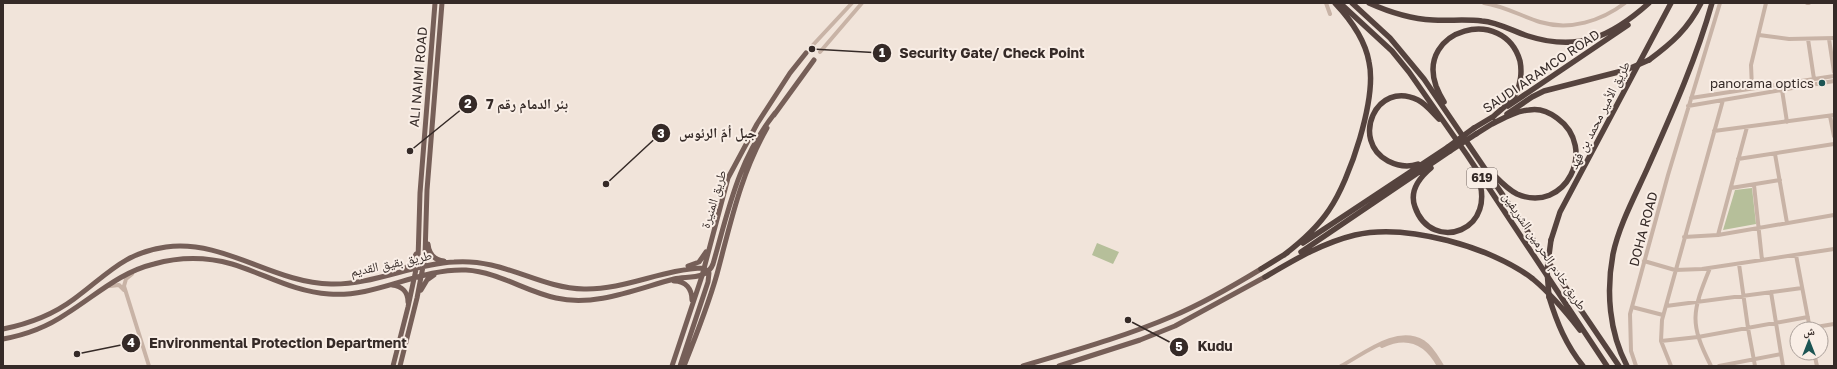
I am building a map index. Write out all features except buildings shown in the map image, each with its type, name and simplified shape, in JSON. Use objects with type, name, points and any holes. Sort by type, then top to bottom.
[{"type":"highway","points":[[1284,255],[1316,226],[1337,198],[1355,150],[1367,107],[1371,76],[1365,48],[1352,23],[1335,3]]},
{"type":"highway","name":"طريق خادم الحرمين الشريفين","points":[[1340,3],[1392,51],[1409,72],[1467,155],[1578,320],[1607,366]]},
{"type":"highway","name":"طريق خادم الحرمين الشريفين","points":[[1352,3],[1390,38],[1411,62],[1455,124],[1618,366]]},
{"type":"highway","points":[[1369,3],[1400,15],[1416,18],[1433,20],[1482,20],[1530,36],[1567,43],[1592,40],[1605,35],[1625,23],[1650,3]]},
{"type":"highway","name":"SAUDI ARAMCO ROAD","points":[[1439,152],[1449,149],[1493,117],[1615,35],[1633,22],[1650,3]]},
{"type":"highway","name":"طريق الأمير محمد بن فهد","points":[[1583,366],[1564,339],[1558,326],[1549,297],[1547,270],[1552,240],[1560,212],[1671,3]]},
{"type":"highway","name":"طريق الأمير محمد بن فهد","points":[[1492,124],[1532,97],[1544,91],[1626,70],[1648,60],[1672,43],[1695,16],[1701,3]]},
{"type":"highway","points":[[1627,366],[1613,327],[1610,281],[1614,253],[1637,192],[1693,64],[1712,3]]},
{"type":"highway","points":[[1455,124],[1436,85],[1434,63],[1442,44],[1449,38],[1470,29],[1490,30],[1499,34],[1514,48],[1521,65],[1520,83],[1517,93],[1493,117]]},
{"type":"highway","points":[[1439,152],[1413,166],[1395,164],[1385,160],[1372,145],[1370,134],[1372,115],[1377,106],[1384,100],[1393,97],[1411,98],[1426,106],[1450,130]]},
{"type":"highway","points":[[1475,131],[1509,116],[1528,110],[1544,111],[1554,116],[1568,128],[1574,138],[1576,160],[1574,169],[1568,180],[1555,192],[1538,198],[1516,194],[1480,161]]},
{"type":"highway","points":[[1449,149],[1421,177],[1415,188],[1413,196],[1416,209],[1423,222],[1431,228],[1441,232],[1464,229],[1478,217],[1481,206],[1481,188],[1467,155]]},
{"type":"highway","points":[[1265,277],[1449,149]]},
{"type":"highway","points":[[1261,269],[1439,152]]},
{"type":"highway","points":[[1265,277],[1318,247],[1356,234],[1394,232],[1438,238],[1494,257],[1528,276],[1561,306],[1594,347]]},
{"type":"main road","name":"ALI NAIMI ROAD","points":[[393,366],[416,269],[419,242],[420,193],[435,3]]},
{"type":"main road","name":"ALI NAIMI ROAD","points":[[400,366],[423,268],[426,234],[427,190],[442,3]]},
{"type":"main road","name":"طريق المنيرة","points":[[672,366],[702,276],[728,178],[742,150],[790,73],[806,53]]},
{"type":"main road","name":"طريق المنيرة","points":[[684,366],[717,275],[732,211],[743,178],[757,146],[775,113],[814,60]]},
{"type":"main road","points":[[680,366],[706,288],[708,272],[713,264],[742,166],[762,130],[775,113]]},
{"type":"main road","points":[[426,234],[429,250],[432,255],[440,260],[455,262]]},
{"type":"main road","points":[[391,275],[408,268],[412,263],[419,242]]},
{"type":"main road","points":[[669,271],[699,262],[711,242]]},
{"type":"main road","name":"طريق بقيق القديم","points":[[3,329],[17,326],[48,315],[73,300],[107,272],[126,260],[146,251],[167,247],[186,246],[206,248],[288,278],[316,283],[358,283],[416,269],[455,262],[494,264],[551,284],[584,289],[620,285],[669,271],[704,268]]},
{"type":"main road","name":"طريق بقيق القديم","points":[[3,339],[42,328],[64,316],[116,280],[140,268],[176,260],[199,259],[232,264],[295,288],[318,293],[348,294],[439,272],[466,270],[487,273],[505,278],[547,296],[573,301],[602,298],[666,281],[702,276],[708,272]]},
{"type":"main road","points":[[704,268],[708,272]]},
{"type":"main road","points":[[1023,366],[1132,332],[1174,316],[1224,291],[1261,269]]},
{"type":"main road","points":[[417,298],[427,280],[439,272]]},
{"type":"main road","points":[[1059,366],[1140,340],[1175,326],[1265,277]]},
{"type":"main road","points":[[666,281],[678,281],[686,284],[691,293],[691,308]]},
{"type":"main road","points":[[387,285],[396,285],[405,290],[408,297],[408,307]]},
{"type":"street","points":[[812,46],[852,3]]},
{"type":"street","points":[[820,52],[862,3]]},
{"type":"street","points":[[1326,3],[1330,14]]},
{"type":"street","points":[[1484,3],[1502,7],[1541,22],[1563,25],[1593,20],[1615,10],[1625,3]]},
{"type":"street","name":"DOHA ROAD","points":[[1636,366],[1629,341],[1630,314],[1688,106],[1720,3]]},
{"type":"street","points":[[1752,88],[1751,65],[1766,3]]},
{"type":"street","points":[[1759,35],[1808,39],[1834,38]]},
{"type":"street","points":[[1808,39],[1814,79]]},
{"type":"street","points":[[1828,39],[1834,72]]},
{"type":"street","points":[[1691,98],[1834,76]]},
{"type":"street","points":[[1688,106],[1834,81]]},
{"type":"street","points":[[1782,90],[1787,122]]},
{"type":"street","points":[[1671,366],[1661,341],[1660,329],[1684,236],[1723,100]]},
{"type":"street","points":[[1714,131],[1832,116],[1834,136]]},
{"type":"street","points":[[1718,235],[1747,127]]},
{"type":"street","points":[[1738,160],[1834,144]]},
{"type":"street","points":[[1775,154],[1787,223]]},
{"type":"street","points":[[1731,188],[1780,180]]},
{"type":"street","points":[[1754,185],[1762,260]]},
{"type":"street","points":[[1684,236],[1718,235],[1834,215]]},
{"type":"street","points":[[1644,261],[1676,270],[1710,268],[1834,249]]},
{"type":"street","points":[[1796,255],[1809,321]]},
{"type":"street","points":[[1739,264],[1755,366]]},
{"type":"street","points":[[140,268],[126,279],[124,286],[150,366]]},
{"type":"street","points":[[1710,268],[1698,303],[1695,318],[1698,337],[1711,366]]},
{"type":"street","points":[[97,293],[108,286],[117,284],[122,286],[126,292]]},
{"type":"street","points":[[1666,306],[1698,303],[1802,288]]},
{"type":"street","points":[[1771,292],[1783,366]]},
{"type":"street","points":[[1632,307],[1663,315]]},
{"type":"street","points":[[1661,341],[1698,337],[1808,317]]},
{"type":"street","points":[[1341,366],[1387,340],[1403,337],[1423,342],[1432,350],[1442,366]]},
{"type":"street","points":[[1346,366],[1383,345],[1397,340],[1406,340],[1426,348],[1439,366]]},
{"type":"street","points":[[1719,366],[1781,354]]},
{"type":"green space","points":[[1752,188],[1756,224],[1723,230],[1735,190]]},
{"type":"green space","points":[[1097,243],[1119,252],[1113,264],[1092,255]]},
{"type":"place","name":"Security Gate/ Check Point","points":[[812,49]]},
{"type":"place","name":"panorama optics","points":[[1822,83]]},
{"type":"place","name":"بئر الدمام رقم 7","points":[[410,151]]},
{"type":"place","name":"جبل أمّ الرئوس","points":[[606,184]]},
{"type":"place","name":"Kudu","points":[[1128,320]]},
{"type":"place","name":"Environmental Protection Department","points":[[77,354]]}]
